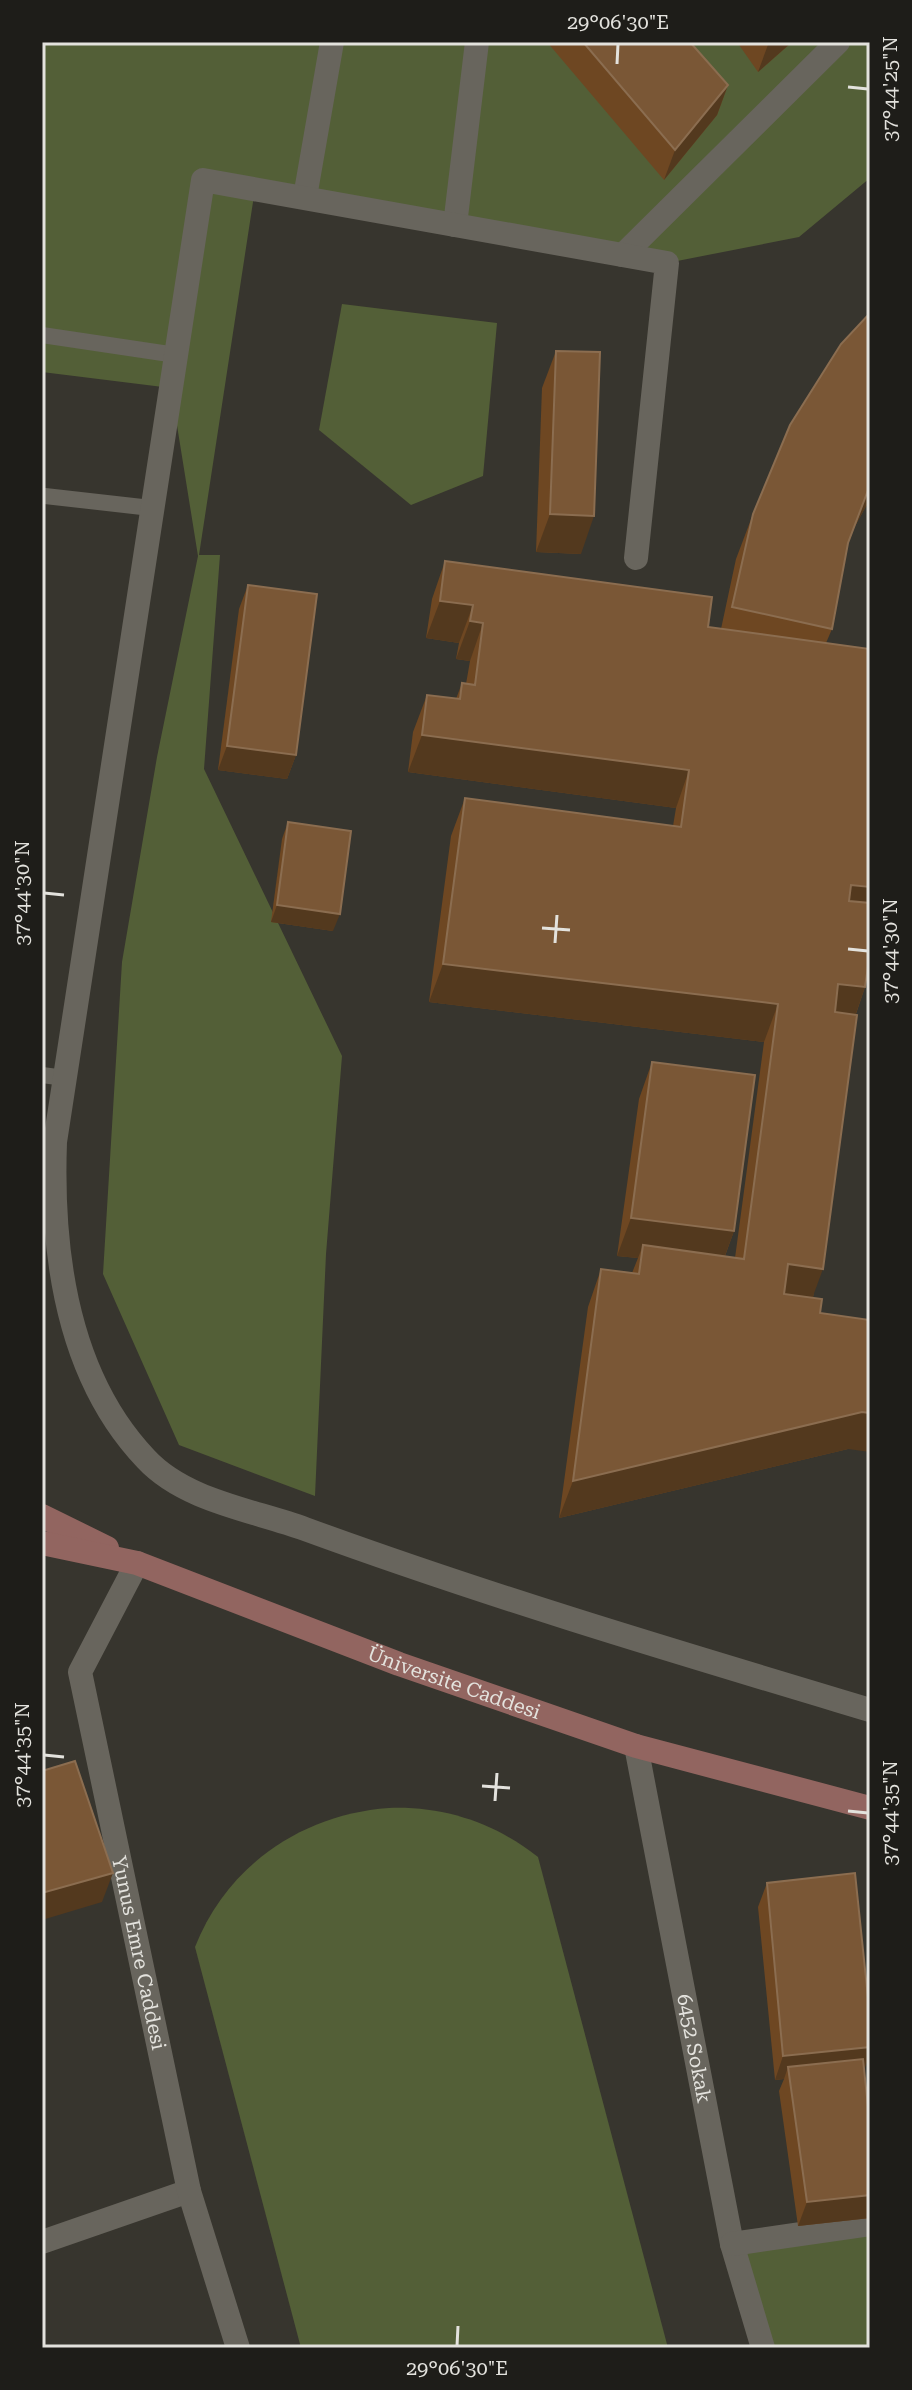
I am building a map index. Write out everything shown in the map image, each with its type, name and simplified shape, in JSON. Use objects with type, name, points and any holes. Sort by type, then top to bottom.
[{"type":"main road","points":[[42,1516],[137,1563]]},
{"type":"main road","name":"Üniversite Caddesi","points":[[42,1543],[137,1563],[399,1664],[636,1746],[870,1808]]},
{"type":"street","points":[[305,197],[332,42]]},
{"type":"street","points":[[455,225],[477,42]]},
{"type":"street","points":[[623,255],[838,42]]},
{"type":"street","points":[[636,558],[667,263],[203,180],[151,508],[53,1076],[53,1197],[57,1253],[67,1305],[84,1360],[99,1393],[146,1459],[184,1488],[445,1580],[870,1710]]},
{"type":"street","name":"Yunus Emre Caddesi","points":[[137,1563],[80,1672],[189,2191],[238,2348]]},
{"type":"street","name":"6452 Sokak","points":[[636,1746],[732,2244],[763,2348]]},
{"type":"street","points":[[42,2242],[189,2191]]},
{"type":"street","points":[[732,2244],[870,2224]]},
{"type":"lane","points":[[42,335],[176,355]]},
{"type":"lane","points":[[45,496],[151,508]]},
{"type":"green space","points":[[42,42],[870,42],[870,178],[799,237],[667,263],[255,189],[199,555],[220,555],[204,769],[342,1056],[326,1254],[315,1496],[179,1445],[103,1274],[122,962],[157,757],[198,556],[171,388],[42,372]]},
{"type":"green space","points":[[342,304],[497,323],[483,476],[411,505],[319,430]]},
{"type":"green space","points":[[389,1808],[429,1810],[468,1819],[504,1835],[538,1857],[668,2348],[301,2348],[195,1947],[209,1918],[227,1892],[272,1849],[298,1833],[327,1821],[357,1812]]},
{"type":"green space","points":[[870,2224],[870,2348],[763,2348],[732,2244]]},
{"type":"building","points":[[583,42],[690,42],[728,85],[675,150]]},
{"type":"building","points":[[870,313],[870,485],[848,543],[832,629],[732,607],[753,514],[790,425],[841,344]]},
{"type":"building","points":[[556,351],[600,352],[594,516],[550,514]]},
{"type":"building","points":[[445,561],[712,597],[708,627],[870,649],[870,887],[851,885],[849,901],[870,903],[870,953],[865,987],[838,984],[835,1012],[857,1015],[823,1269],[788,1264],[784,1294],[822,1299],[820,1313],[870,1320],[870,1413],[862,1412],[573,1481],[601,1269],[639,1274],[643,1245],[744,1259],[778,1004],[443,964],[465,798],[681,827],[689,770],[422,735],[427,695],[460,699],[462,683],[475,685],[483,623],[470,621],[473,605],[440,601]]},
{"type":"building","points":[[248,585],[317,594],[296,755],[227,746]]},
{"type":"building","points":[[288,822],[351,831],[340,914],[277,905]]},
{"type":"building","points":[[652,1062],[755,1075],[734,1231],[631,1218]]},
{"type":"building","points":[[75,1761],[113,1873],[42,1893],[42,1771]]},
{"type":"building","points":[[855,1873],[870,2017],[870,2047],[783,2056],[767,1883]]},
{"type":"building","points":[[863,2059],[870,2126],[870,2195],[807,2202],[788,2067]]}]
